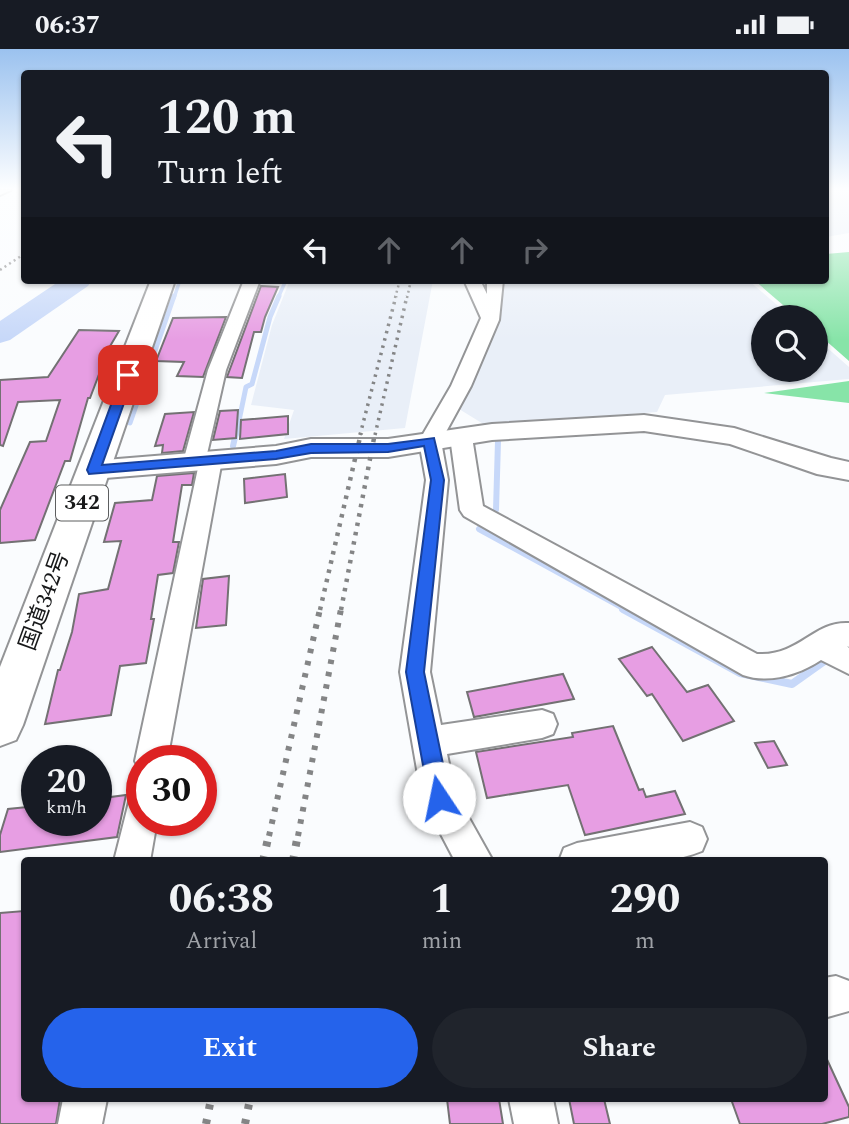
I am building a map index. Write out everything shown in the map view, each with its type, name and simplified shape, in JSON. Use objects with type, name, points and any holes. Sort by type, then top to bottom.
[{"type":"highway","name":"国道342号","points":[[0,725],[162,284]]},
{"type":"street","points":[[154,745],[217,370],[250,284]]},
{"type":"street","points":[[474,284],[490,320]]},
{"type":"street","points":[[473,857],[439,798],[415,672],[438,480],[430,441],[442,422],[490,320],[496,284]]},
{"type":"street","points":[[93,470],[276,455],[311,449],[388,448],[546,428],[644,423],[734,436],[827,467],[849,471]]},
{"type":"street","points":[[461,437],[472,510],[753,666],[772,669],[799,660],[835,634],[849,635]]},
{"type":"street","points":[[821,646],[849,662]]},
{"type":"street","points":[[428,742],[542,724]]},
{"type":"street","points":[[133,857],[137,836]]},
{"type":"street","points":[[598,857],[690,839]]},
{"type":"street","points":[[80,1124],[84,1102]]},
{"type":"street","points":[[532,1102],[536,1124]]},
{"type":"shaded area","points":[[288,284],[432,284],[405,428],[284,439],[294,410],[251,405],[272,325]]},
{"type":"shaded area","points":[[492,284],[753,284],[777,305],[751,305],[751,382],[814,382],[665,395],[657,412],[485,425],[459,409],[502,311]]},
{"type":"shaded area","points":[[828,349],[849,367],[849,379],[828,381]]},
{"type":"green space","points":[[849,252],[849,361],[828,343],[828,305],[783,305],[759,284],[829,284],[829,254]]},
{"type":"green space","points":[[849,381],[849,403],[764,393]]},
{"type":"building","points":[[261,286],[278,287],[261,332],[254,332],[242,378],[227,377]]},
{"type":"building","points":[[226,317],[203,377],[177,376],[184,362],[156,361],[173,318]]},
{"type":"building","points":[[79,330],[119,331],[88,398],[70,461],[65,461],[35,540],[0,543],[0,510],[30,442],[46,441],[60,400],[18,402],[3,446],[0,445],[0,380],[48,377]]},
{"type":"building","points":[[238,410],[236,438],[213,440],[220,411]]},
{"type":"building","points":[[194,412],[183,451],[162,453],[163,445],[155,446],[165,414]]},
{"type":"building","points":[[288,416],[288,434],[240,439],[241,420]]},
{"type":"building","points":[[194,473],[192,485],[182,485],[173,542],[179,542],[173,573],[158,575],[146,663],[120,666],[111,715],[45,724],[58,670],[72,632],[79,594],[108,589],[121,541],[104,542],[115,503],[152,500],[157,476]]},
{"type":"building","points":[[285,474],[287,497],[245,503],[244,479]]},
{"type":"building","points":[[229,576],[226,625],[196,628],[203,579]]},
{"type":"building","points":[[652,647],[687,692],[708,685],[734,721],[683,741],[652,694],[647,696],[619,659]]},
{"type":"building","points":[[563,674],[574,699],[474,717],[467,692]]},
{"type":"building","points":[[613,726],[639,790],[643,789],[646,797],[675,791],[685,814],[585,835],[568,785],[487,798],[476,752],[573,737],[572,733]]},
{"type":"building","points":[[774,741],[787,765],[768,768],[755,743]]},
{"type":"building","points":[[126,795],[117,837],[0,852],[0,835],[8,809],[21,808],[21,836],[112,836],[112,797]]},
{"type":"building","points":[[21,911],[21,1102],[60,1102],[56,1124],[0,1124],[0,913]]},
{"type":"building","points":[[828,1062],[849,1107],[849,1117],[822,1124],[740,1124],[732,1102],[828,1102]]},
{"type":"building","points":[[447,1102],[499,1102],[503,1124],[450,1124]]},
{"type":"building","points":[[570,1102],[605,1102],[610,1124],[574,1124]]},
{"type":"waterway","points":[[0,334],[73,284]]},
{"type":"waterway","points":[[174,298],[179,284]]},
{"type":"waterway","points":[[278,298],[284,284]]},
{"type":"waterway","points":[[130,423],[174,296]]},
{"type":"waterway","points":[[236,435],[246,387],[252,384],[270,317],[279,296]]},
{"type":"waterway","points":[[233,446],[236,433]]},
{"type":"waterway","points":[[498,441],[496,510],[479,529],[627,610]]},
{"type":"waterway","points":[[623,609],[740,673],[792,684],[830,657]]},
{"type":"railway","points":[[0,270],[21,256]]},
{"type":"railway","points":[[395,298],[399,284]]},
{"type":"railway","points":[[407,298],[410,284]]},
{"type":"railway","points":[[360,435],[396,296]]},
{"type":"railway","points":[[375,435],[407,296]]},
{"type":"railway","points":[[320,610],[361,433]]},
{"type":"railway","points":[[341,610],[375,433]]},
{"type":"railway","points":[[269,836],[320,609]]},
{"type":"railway","points":[[298,836],[341,609]]},
{"type":"railway","points":[[264,857],[269,834]]},
{"type":"railway","points":[[294,857],[298,834]]},
{"type":"railway","points":[[206,1124],[210,1102]]},
{"type":"railway","points":[[245,1124],[249,1102]]},
{"type":"route","points":[[128,375],[93,470],[276,455],[311,449],[388,448],[430,441],[438,480],[415,672],[439,798]]}]
